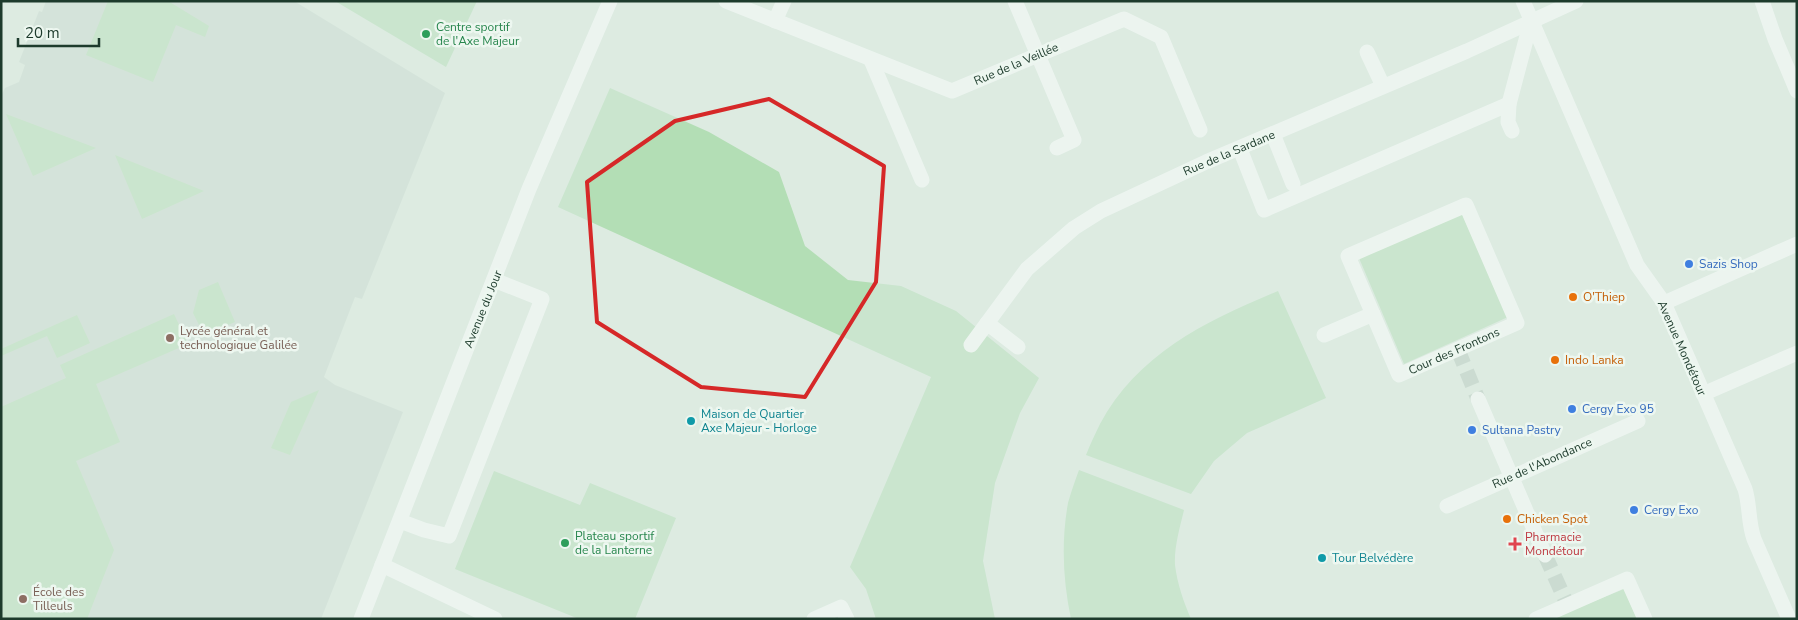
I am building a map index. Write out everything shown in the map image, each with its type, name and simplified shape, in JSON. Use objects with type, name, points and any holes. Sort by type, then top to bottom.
[{"type":"street","name":"Avenue du Jour","points":[[361,619],[529,189],[610,1]]},
{"type":"street","name":"Rue de la Veillée","points":[[726,1],[952,92],[1124,19],[1161,36],[1200,130]]},
{"type":"street","points":[[775,21],[784,1]]},
{"type":"street","points":[[1015,1],[1074,140],[1057,148]]},
{"type":"street","name":"Avenue Mondétour","points":[[1523,1],[1637,264],[1664,303],[1745,489],[1750,528],[1789,619]]},
{"type":"street","name":"Rue de la Sardane","points":[[971,345],[1027,269],[1074,228],[1101,211],[1206,162],[1467,51],[1576,1]]},
{"type":"street","points":[[1762,1],[1774,39],[1797,91]]},
{"type":"street","points":[[1512,131],[1508,122],[1509,104],[1531,21]]},
{"type":"street","points":[[1367,52],[1383,86]]},
{"type":"street","points":[[871,60],[922,180]]},
{"type":"street","points":[[1240,149],[1264,210],[1509,104]]},
{"type":"street","points":[[1273,134],[1293,184]]},
{"type":"street","name":"Cour des Frontons","points":[[1466,205],[1516,323],[1399,375],[1373,314],[1348,256],[1466,205]]},
{"type":"street","points":[[1664,303],[1797,244]]},
{"type":"street","points":[[400,521],[424,530],[449,536],[542,299],[494,280]]},
{"type":"street","points":[[1324,335],[1373,314]]},
{"type":"street","points":[[987,323],[1018,347]]},
{"type":"street","points":[[1703,394],[1797,353]]},
{"type":"street","points":[[1478,399],[1545,554]]},
{"type":"street","name":"Rue de l'Abondance","points":[[1447,506],[1638,421]]},
{"type":"street","points":[[382,565],[495,619]]},
{"type":"street","points":[[1536,619],[1627,579],[1645,619]]},
{"type":"street","points":[[814,619],[844,613]]},
{"type":"highlighted area","points":[[769,99],[884,166],[876,282],[805,397],[701,387],[597,322],[587,182],[675,121]]},
{"type":"shaded area","name":"Lycée général et technologique Galilée","points":[[46,1],[294,1],[445,93],[362,299],[355,297],[324,377],[335,385],[403,412],[321,619],[1,619],[1,96],[5,88],[19,82],[25,65],[19,62],[39,11],[42,12]]},
{"type":"green space","points":[[108,1],[168,1],[209,26],[205,37],[176,25],[153,82],[86,55]]},
{"type":"green space","name":"Centre sportif de l'Axe Majeur","points":[[335,1],[477,1],[446,67]]},
{"type":"green space","points":[[610,88],[709,132],[779,172],[805,246],[848,280],[901,286],[956,311],[1039,378],[1020,413],[995,483],[983,561],[995,619],[876,619],[866,589],[850,567],[931,377],[558,207]]},
{"type":"green space","points":[[6,114],[96,148],[33,176]]},
{"type":"green space","points":[[115,155],[204,191],[142,219]]},
{"type":"green space","points":[[1462,214],[1508,317],[1404,364],[1359,258]]},
{"type":"green space","points":[[218,282],[235,322],[204,335],[193,313],[199,290]]},
{"type":"green space","points":[[1278,291],[1326,398],[1247,433],[1214,461],[1191,494],[1086,455],[1100,424],[1116,399],[1134,377],[1155,358],[1201,327]]},
{"type":"green space","points":[[174,314],[188,344],[96,384],[120,442],[76,461],[114,550],[87,619],[1,619],[1,407],[66,378],[60,365]]},
{"type":"green space","points":[[77,315],[90,343],[57,358],[47,336],[1,356],[1,349]]},
{"type":"green space","points":[[319,390],[290,455],[271,448],[291,402]]},
{"type":"green space","points":[[1079,470],[1184,510],[1176,544],[1175,565],[1181,593],[1191,619],[1071,619],[1066,590],[1064,532],[1068,503]]},
{"type":"green space","name":"Plateau sportif de la Lanterne","points":[[494,471],[580,505],[590,483],[676,518],[635,619],[579,619],[455,569]]},
{"type":"green space","points":[[1624,589],[1637,619],[1550,619]]},
{"type":"tunnel","points":[[1458,350],[1478,399]]},
{"type":"tunnel","points":[[1545,555],[1568,606]]},
{"type":"place","name":"Centre sportif de l'Axe Majeur","points":[[426,34]]},
{"type":"place","name":"Sazis Shop","points":[[1689,264]]},
{"type":"place","name":"O'Thiep","points":[[1573,297]]},
{"type":"place","name":"Lycée général et technologique Galilée","points":[[170,338]]},
{"type":"place","name":"Indo Lanka","points":[[1555,360]]},
{"type":"place","name":"Cergy Exo 95","points":[[1572,409]]},
{"type":"place","name":"Maison de Quartier Axe Majeur - Horloge","points":[[691,421]]},
{"type":"place","name":"Sultana Pastry","points":[[1472,430]]},
{"type":"place","name":"Cergy Exo","points":[[1634,510]]},
{"type":"place","name":"Chicken Spot","points":[[1507,519]]},
{"type":"place","name":"Plateau sportif de la Lanterne","points":[[565,543]]},
{"type":"place","name":"Pharmacie Mondétour","points":[[1515,544]]},
{"type":"place","name":"Tour Belvédère","points":[[1322,558]]},
{"type":"place","name":"École des Tilleuls","points":[[23,599]]}]
